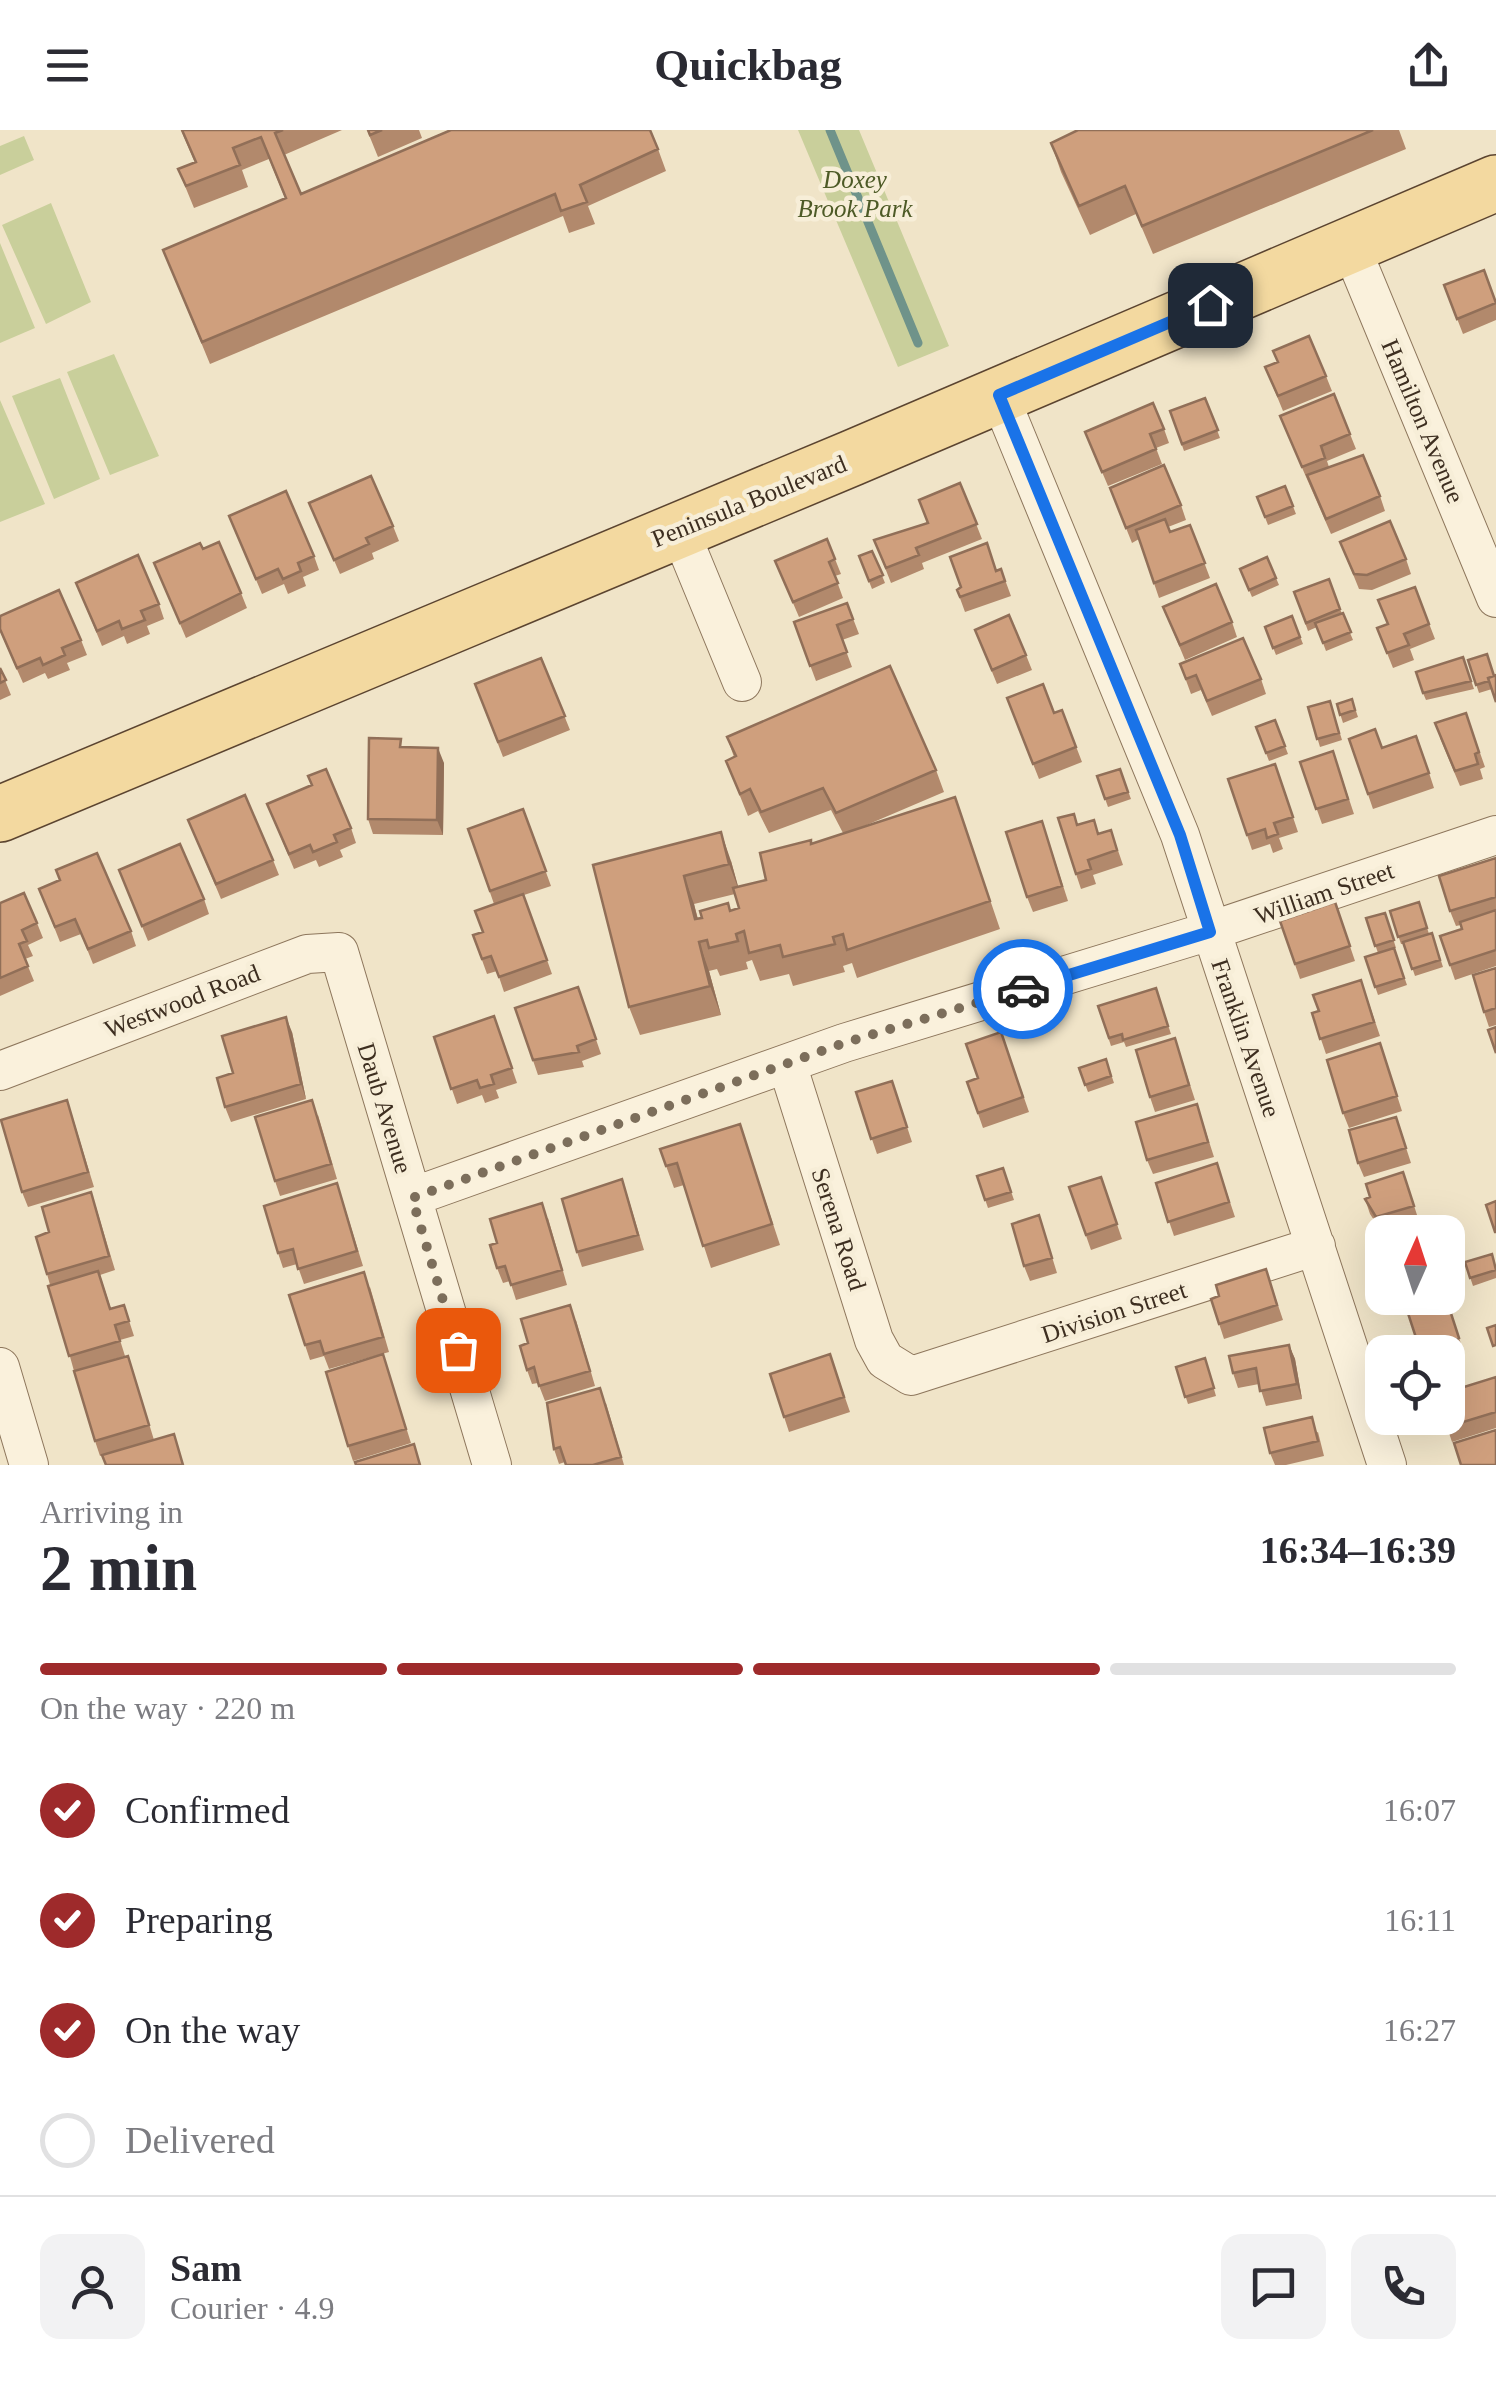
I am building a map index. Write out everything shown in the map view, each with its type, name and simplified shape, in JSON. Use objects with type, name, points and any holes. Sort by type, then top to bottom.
[{"type":"main road","name":"Peninsula Boulevard","points":[[0,814],[1496,182]]},
{"type":"street","name":"Hamilton Avenue","points":[[1350,245],[1494,587]]},
{"type":"street","name":"Franklin Avenue","points":[[999,395],[1180,835],[1387,1465]]},
{"type":"street","points":[[679,529],[742,682]]},
{"type":"street","name":"William Street","points":[[412,1198],[712,1088],[788,1067],[844,1043],[1210,932],[1496,835]]},
{"type":"street","name":"Westwood Road","points":[[0,1071],[307,954],[338,952],[347,980]]},
{"type":"street","name":"Daub Avenue","points":[[347,980],[492,1465]]},
{"type":"street","name":"Serena Road","points":[[788,1067],[874,1340],[885,1360],[911,1376]]},
{"type":"street","name":"Division Street","points":[[911,1376],[1316,1246]]},
{"type":"street","points":[[0,1366],[29,1465]]},
{"type":"green space","name":"Doxey Brook Park","points":[[798,130],[859,130],[949,346],[898,367]]},
{"type":"green space","points":[[24,136],[34,160],[0,175],[0,146]]},
{"type":"green space","points":[[51,203],[91,302],[46,324],[2,225]]},
{"type":"green space","points":[[0,243],[35,328],[0,343]]},
{"type":"green space","points":[[114,354],[159,456],[110,475],[67,372]]},
{"type":"green space","points":[[60,378],[100,479],[54,499],[12,396]]},
{"type":"green space","points":[[0,400],[45,504],[0,522]]},
{"type":"building","points":[[182,130],[283,130],[275,133],[301,194],[451,130],[650,130],[658,149],[580,185],[587,202],[561,211],[555,194],[202,342],[163,250],[286,198],[261,137],[233,148],[240,165],[186,186],[178,169],[196,162]]},
{"type":"building","points":[[1078,130],[1373,130],[1142,226],[1125,186],[1079,206],[1051,143]]},
{"type":"building","points":[[1484,270],[1496,303],[1457,319],[1444,285]]},
{"type":"building","points":[[1309,336],[1326,376],[1278,396],[1265,367],[1278,362],[1273,351]]},
{"type":"building","points":[[1334,394],[1350,434],[1321,446],[1325,458],[1302,467],[1280,416]]},
{"type":"building","points":[[1205,398],[1218,430],[1182,444],[1170,411]]},
{"type":"building","points":[[1153,403],[1164,429],[1150,434],[1156,449],[1102,472],[1085,432]]},
{"type":"building","points":[[1363,455],[1380,496],[1326,519],[1307,475]]},
{"type":"building","points":[[1164,465],[1181,505],[1126,528],[1110,488]]},
{"type":"building","points":[[371,476],[393,526],[366,538],[369,544],[334,560],[309,503]]},
{"type":"building","points":[[960,483],[977,524],[916,548],[919,555],[886,568],[874,540],[928,523],[919,500]]},
{"type":"building","points":[[1285,486],[1293,506],[1265,517],[1257,497]]},
{"type":"building","points":[[286,491],[314,556],[298,563],[301,571],[283,579],[278,569],[256,579],[229,516]]},
{"type":"building","points":[[1165,519],[1170,532],[1190,525],[1205,563],[1154,583],[1136,530]]},
{"type":"building","points":[[1390,521],[1406,559],[1367,575],[1354,574],[1340,542]]},
{"type":"building","points":[[827,539],[835,559],[829,562],[838,583],[793,602],[775,561]]},
{"type":"building","points":[[219,542],[241,593],[180,623],[154,563],[200,543],[203,549]]},
{"type":"building","points":[[987,543],[996,571],[1001,569],[1005,581],[960,597],[957,590],[961,587],[950,557]]},
{"type":"building","points":[[872,551],[883,575],[869,581],[859,556]]},
{"type":"building","points":[[138,555],[159,604],[141,611],[145,620],[122,629],[119,621],[97,631],[76,583]]},
{"type":"building","points":[[1267,557],[1276,578],[1249,590],[1240,569]]},
{"type":"building","points":[[1329,579],[1340,609],[1306,623],[1294,592]]},
{"type":"building","points":[[1216,584],[1232,622],[1180,645],[1163,607]]},
{"type":"building","points":[[1415,587],[1429,624],[1404,634],[1409,645],[1387,653],[1377,628],[1388,624],[1378,600]]},
{"type":"building","points":[[59,590],[81,640],[62,648],[65,655],[43,665],[40,658],[17,668],[0,629],[0,616]]},
{"type":"building","points":[[847,603],[853,619],[837,625],[847,652],[810,666],[794,622]]},
{"type":"building","points":[[1343,613],[1351,632],[1323,643],[1315,623]]},
{"type":"building","points":[[1009,615],[1026,655],[992,670],[975,630]]},
{"type":"building","points":[[1292,616],[1300,637],[1273,648],[1265,627]]},
{"type":"building","points":[[1243,638],[1261,679],[1207,701],[1196,675],[1186,679],[1180,664]]},
{"type":"building","points":[[1487,654],[1494,676],[1476,685],[1468,660]]},
{"type":"building","points":[[1463,657],[1471,681],[1423,693],[1416,672]]},
{"type":"building","points":[[541,658],[565,716],[498,742],[475,684]]},
{"type":"building","points":[[890,666],[936,770],[836,813],[823,788],[761,812],[750,789],[740,794],[726,761],[736,756],[727,737]]},
{"type":"building","points":[[1496,675],[1496,702],[1488,678]]},
{"type":"building","points":[[1043,684],[1054,713],[1062,710],[1076,747],[1033,764],[1007,698]]},
{"type":"building","points":[[1352,699],[1355,710],[1340,715],[1337,704]]},
{"type":"building","points":[[1330,701],[1339,733],[1317,739],[1308,707]]},
{"type":"building","points":[[1466,713],[1479,752],[1475,754],[1478,764],[1455,771],[1435,723]]},
{"type":"building","points":[[1275,720],[1285,746],[1266,753],[1256,727]]},
{"type":"building","points":[[1375,729],[1382,748],[1416,736],[1429,773],[1368,794],[1349,739]]},
{"type":"building","points":[[369,738],[401,739],[400,747],[438,748],[437,820],[368,819]]},
{"type":"building","points":[[1333,751],[1348,799],[1316,809],[1300,762]]},
{"type":"building","points":[[1275,764],[1293,817],[1274,823],[1278,834],[1267,838],[1265,829],[1247,835],[1228,779]]},
{"type":"building","points":[[326,769],[351,828],[334,835],[337,842],[313,852],[310,845],[289,854],[267,804],[312,785],[308,776]]},
{"type":"building","points":[[1120,769],[1128,792],[1105,799],[1097,776]]},
{"type":"building","points":[[245,795],[273,860],[216,884],[188,820]]},
{"type":"building","points":[[955,797],[990,901],[847,950],[843,934],[833,937],[835,944],[783,957],[780,945],[749,953],[744,931],[736,934],[738,941],[709,948],[707,940],[699,942],[710,986],[629,1007],[593,865],[721,832],[729,864],[684,876],[695,919],[702,918],[700,911],[728,903],[730,911],[739,908],[733,888],[766,880],[760,853],[811,840],[811,844]]},
{"type":"building","points":[[523,809],[546,871],[490,891],[468,829]]},
{"type":"building","points":[[1074,814],[1077,825],[1094,820],[1098,834],[1111,830],[1117,850],[1088,860],[1091,869],[1076,874],[1058,818]]},
{"type":"building","points":[[1042,821],[1062,886],[1027,897],[1006,832]]},
{"type":"building","points":[[180,844],[204,899],[142,926],[119,870]]},
{"type":"building","points":[[97,853],[131,931],[88,949],[75,919],[55,927],[39,889],[60,880],[56,870]]},
{"type":"building","points":[[1496,858],[1496,897],[1450,911],[1439,876]]},
{"type":"building","points":[[24,893],[37,923],[22,930],[27,941],[19,944],[28,966],[0,978],[0,903]]},
{"type":"building","points":[[523,894],[547,960],[499,977],[491,956],[482,959],[473,935],[483,932],[475,911]]},
{"type":"building","points":[[1335,902],[1350,946],[1295,964],[1280,921]]},
{"type":"building","points":[[1419,902],[1427,928],[1398,937],[1390,911]]},
{"type":"building","points":[[1496,910],[1496,950],[1450,965],[1440,936],[1462,929],[1460,922]]},
{"type":"building","points":[[1385,913],[1394,940],[1375,946],[1366,918]]},
{"type":"building","points":[[1432,933],[1440,960],[1412,969],[1403,942]]},
{"type":"building","points":[[1394,948],[1404,978],[1375,987],[1365,957]]},
{"type":"building","points":[[1496,968],[1496,1008],[1484,1012],[1473,975]]},
{"type":"building","points":[[1361,980],[1374,1022],[1320,1039],[1312,1013],[1319,1011],[1313,995]]},
{"type":"building","points":[[578,987],[596,1039],[577,1046],[579,1052],[533,1060],[515,1008]]},
{"type":"building","points":[[1156,988],[1168,1026],[1123,1040],[1122,1034],[1109,1038],[1098,1006]]},
{"type":"building","points":[[494,1016],[512,1068],[491,1075],[494,1084],[480,1088],[477,1080],[451,1089],[434,1037]]},
{"type":"building","points":[[286,1017],[301,1084],[225,1107],[217,1078],[233,1073],[222,1036]]},
{"type":"building","points":[[1496,1027],[1496,1053],[1488,1030]]},
{"type":"building","points":[[1001,1032],[1023,1097],[978,1113],[967,1082],[978,1078],[966,1044]]},
{"type":"building","points":[[1175,1038],[1189,1085],[1150,1097],[1136,1050]]},
{"type":"building","points":[[1380,1043],[1397,1096],[1343,1113],[1327,1060]]},
{"type":"building","points":[[1106,1059],[1111,1076],[1085,1085],[1079,1068]]},
{"type":"building","points":[[892,1081],[907,1127],[871,1139],[856,1092]]},
{"type":"building","points":[[67,1100],[88,1172],[22,1192],[1,1120]]},
{"type":"building","points":[[312,1100],[331,1164],[275,1181],[255,1117]]},
{"type":"building","points":[[1197,1104],[1208,1142],[1147,1160],[1136,1122]]},
{"type":"building","points":[[1396,1117],[1406,1148],[1358,1163],[1349,1130]]},
{"type":"building","points":[[740,1124],[772,1224],[703,1246],[677,1163],[666,1166],[660,1149]]},
{"type":"building","points":[[1217,1163],[1229,1202],[1168,1222],[1156,1183]]},
{"type":"building","points":[[1003,1168],[1011,1192],[985,1200],[977,1176]]},
{"type":"building","points":[[1403,1172],[1414,1206],[1375,1215],[1365,1199],[1370,1197],[1366,1184]]},
{"type":"building","points":[[1101,1177],[1117,1224],[1086,1235],[1069,1187]]},
{"type":"building","points":[[622,1179],[638,1235],[577,1252],[562,1199]]},
{"type":"building","points":[[337,1183],[357,1251],[298,1269],[293,1249],[278,1253],[264,1206]]},
{"type":"building","points":[[91,1192],[109,1256],[47,1274],[36,1237],[49,1232],[42,1207]]},
{"type":"building","points":[[1496,1201],[1496,1232],[1495,1232],[1486,1205]]},
{"type":"building","points":[[542,1203],[562,1270],[511,1285],[505,1266],[497,1268],[490,1245],[497,1243],[490,1219]]},
{"type":"building","points":[[1039,1215],[1052,1258],[1024,1266],[1012,1224]]},
{"type":"building","points":[[1492,1254],[1496,1270],[1470,1278],[1465,1262]]},
{"type":"building","points":[[1266,1269],[1277,1305],[1219,1324],[1211,1299],[1219,1296],[1216,1285]]},
{"type":"building","points":[[98,1271],[110,1309],[124,1305],[129,1321],[115,1325],[120,1341],[69,1356],[48,1286]]},
{"type":"building","points":[[364,1272],[383,1337],[324,1354],[320,1341],[305,1345],[289,1295]]},
{"type":"building","points":[[570,1305],[590,1371],[539,1386],[534,1367],[527,1370],[520,1346],[528,1343],[521,1319]]},
{"type":"building","points":[[1409,1315],[1452,1315],[1458,1335],[1415,1335]]},
{"type":"building","points":[[1496,1325],[1496,1345],[1493,1346],[1487,1328]]},
{"type":"building","points":[[1289,1345],[1297,1384],[1260,1391],[1256,1368],[1233,1373],[1229,1356]]},
{"type":"building","points":[[383,1354],[406,1429],[348,1446],[326,1372]]},
{"type":"building","points":[[830,1354],[844,1397],[784,1417],[770,1374]]},
{"type":"building","points":[[128,1356],[149,1425],[95,1441],[74,1371]]},
{"type":"building","points":[[1205,1358],[1214,1388],[1185,1397],[1176,1367]]},
{"type":"building","points":[[1496,1377],[1496,1412],[1465,1421],[1465,1387]]},
{"type":"building","points":[[600,1388],[621,1457],[593,1465],[566,1465],[560,1447],[554,1449],[547,1403]]},
{"type":"building","points":[[1312,1417],[1318,1441],[1270,1453],[1264,1428]]},
{"type":"building","points":[[1496,1430],[1496,1465],[1461,1465],[1454,1443]]},
{"type":"building","points":[[174,1434],[183,1465],[106,1465],[102,1455]]},
{"type":"building","points":[[414,1444],[420,1465],[355,1462]]},
{"type":"waterway","points":[[830,130],[918,343]]},
{"type":"way so far","points":[[458,1350],[412,1198],[712,1088],[788,1067],[844,1043],[1023,989]]},
{"type":"route","points":[[1023,989],[1210,932],[1180,835],[999,395],[1210,305]]}]
